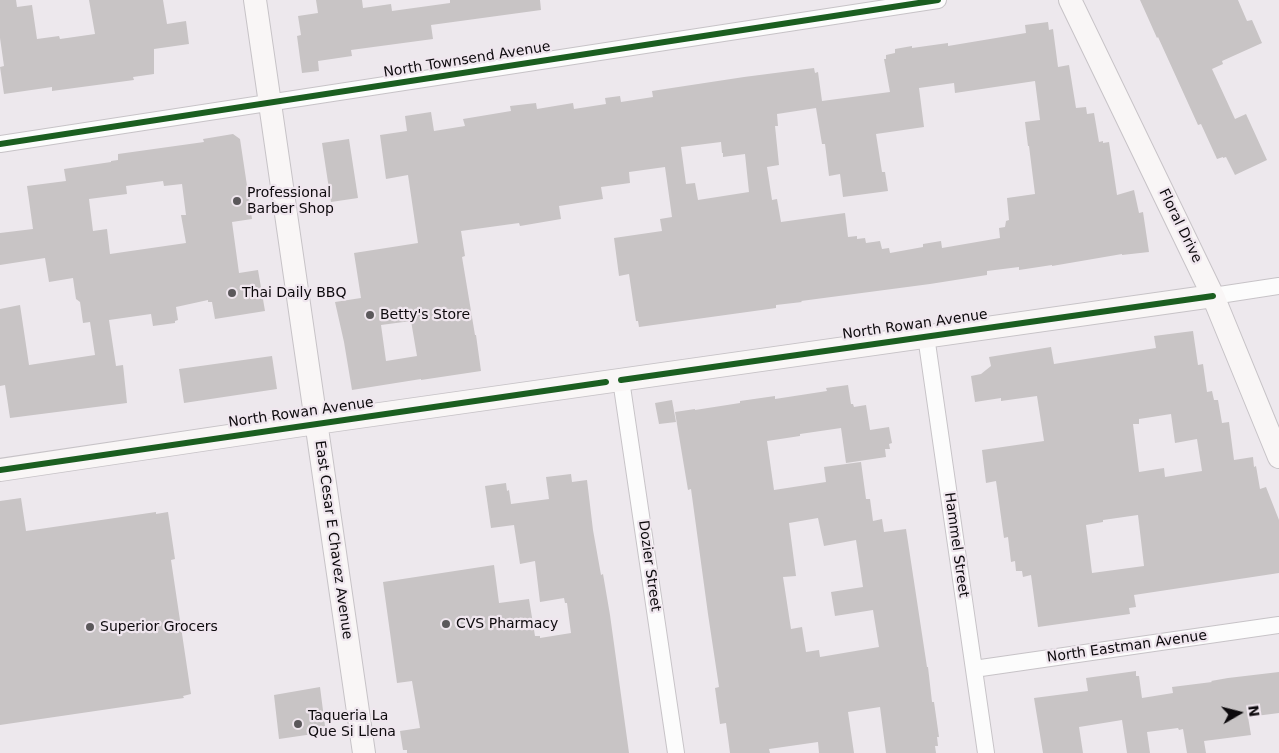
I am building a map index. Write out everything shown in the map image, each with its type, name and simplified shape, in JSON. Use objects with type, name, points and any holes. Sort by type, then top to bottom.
[{"type":"street","name":"East Cesar E Chavez Avenue","points":[[255,0],[364,753]]},
{"type":"street","name":"North Townsend Avenue","points":[[0,144],[938,0]]},
{"type":"street","name":"Floral Drive","points":[[1070,0],[1214,296],[1279,457]]},
{"type":"street","name":"North Rowan Avenue","points":[[0,470],[316,423],[1279,286]]},
{"type":"street","name":"Hammel Street","points":[[926,336],[986,753]]},
{"type":"street","name":"Dozier Street","points":[[621,380],[676,753]]},
{"type":"street","name":"North Eastman Avenue","points":[[974,669],[1279,625]]},
{"type":"building","points":[[0,0],[16,0],[17,7],[32,5],[37,39],[59,36],[60,39],[95,34],[89,0],[163,0],[167,24],[186,21],[189,44],[154,49],[154,74],[133,77],[134,80],[52,91],[52,87],[4,94],[0,67],[4,66],[0,38]]},
{"type":"building","points":[[316,0],[362,0],[363,8],[391,4],[392,11],[450,3],[450,0],[540,0],[541,10],[431,25],[433,39],[351,50],[352,56],[318,61],[319,71],[302,73],[297,36],[301,35],[298,16],[318,13]]},
{"type":"building","points":[[1140,0],[1238,0],[1247,21],[1252,20],[1262,43],[1222,61],[1223,64],[1212,69],[1235,119],[1246,114],[1267,160],[1235,175],[1226,157],[1217,159],[1201,124],[1198,125]]},
{"type":"building","points":[[1048,22],[1049,30],[1053,29],[1058,67],[1069,65],[1076,108],[1086,107],[1087,114],[1094,113],[1099,142],[1109,142],[1117,195],[1134,190],[1139,213],[1143,212],[1149,252],[1122,254],[1019,270],[1019,267],[987,271],[987,275],[801,301],[776,305],[776,308],[639,327],[638,321],[636,321],[629,274],[619,276],[614,238],[662,231],[660,219],[672,217],[665,167],[629,172],[630,183],[601,187],[603,199],[559,206],[561,219],[520,226],[519,223],[461,231],[465,256],[462,257],[481,371],[352,390],[335,302],[361,298],[354,253],[418,243],[408,175],[386,179],[380,135],[407,131],[405,116],[431,112],[434,131],[465,126],[463,119],[511,111],[510,106],[536,103],[537,109],[573,103],[574,109],[606,104],[605,98],[620,96],[621,102],[653,97],[652,91],[814,68],[815,73],[818,72],[822,101],[890,92],[884,59],[886,59],[886,55],[895,53],[895,49],[948,43],[948,46],[1026,33],[1025,25]],"holes":[[[1035,81],[1040,120],[1025,122],[1035,194],[1007,198],[1009,220],[1006,221],[1005,227],[999,228],[1000,238],[942,248],[941,241],[923,244],[923,247],[890,253],[889,248],[882,249],[880,241],[866,243],[865,238],[857,239],[857,236],[848,237],[845,213],[781,222],[777,199],[772,200],[767,167],[779,165],[775,126],[778,126],[777,114],[816,108],[822,144],[825,144],[829,176],[840,174],[843,197],[888,191],[885,172],[882,172],[876,134],[924,127],[919,88],[954,83],[955,93]],[[721,142],[723,157],[745,154],[749,192],[698,200],[695,183],[686,184],[681,147]],[[411,321],[417,356],[386,361],[381,325]]]},
{"type":"building","points":[[233,134],[240,139],[252,219],[232,222],[239,273],[258,270],[265,311],[215,319],[212,302],[208,302],[208,300],[176,307],[178,320],[175,323],[153,326],[151,314],[109,320],[116,366],[123,365],[127,403],[10,418],[5,385],[0,386],[0,309],[20,305],[29,365],[95,355],[90,322],[83,323],[80,302],[76,299],[73,278],[49,282],[45,258],[0,265],[0,233],[33,229],[27,186],[66,181],[64,169],[111,162],[118,160],[118,154],[204,142],[203,139]],"holes":[[[163,181],[164,186],[182,184],[186,215],[181,215],[186,243],[110,254],[107,229],[93,231],[89,199],[127,194],[126,186]]]},
{"type":"building","points":[[349,139],[358,198],[331,202],[322,143]]},
{"type":"building","points":[[1193,331],[1198,365],[1203,364],[1207,392],[1212,391],[1214,400],[1218,400],[1222,423],[1229,422],[1234,460],[1253,457],[1260,489],[1266,487],[1279,520],[1279,573],[1134,595],[1136,607],[1129,608],[1130,614],[1038,627],[1031,575],[1023,577],[1022,571],[1016,571],[1015,561],[1011,562],[1008,537],[1004,538],[996,481],[986,483],[982,450],[1044,441],[1037,396],[1001,401],[1001,398],[975,402],[971,376],[981,374],[991,366],[989,357],[1051,347],[1054,364],[1156,348],[1154,336]],"holes":[[[1171,414],[1175,443],[1197,439],[1202,471],[1165,477],[1164,468],[1139,472],[1133,424],[1139,424],[1139,419]],[[1138,515],[1144,566],[1092,573],[1086,525],[1103,522],[1103,520]]]},
{"type":"building","points":[[272,356],[277,389],[184,403],[179,369]]},
{"type":"building","points":[[848,385],[851,404],[854,407],[866,405],[870,430],[889,427],[892,443],[889,444],[890,449],[885,449],[886,457],[846,463],[841,428],[767,441],[774,490],[826,482],[824,467],[861,462],[866,499],[870,499],[873,521],[882,519],[884,532],[906,529],[939,737],[937,737],[938,746],[935,746],[936,753],[886,753],[880,707],[848,712],[854,753],[819,753],[818,742],[769,749],[770,753],[730,753],[726,723],[720,724],[715,688],[719,687],[691,489],[688,490],[675,412],[775,396],[775,399],[827,391],[826,388]],"holes":[[[818,518],[824,546],[856,540],[863,587],[831,592],[835,616],[873,610],[879,647],[820,657],[819,650],[806,652],[802,627],[791,629],[783,577],[796,576],[789,523]]]},
{"type":"building","points":[[672,400],[676,422],[659,424],[655,403]]},
{"type":"building","points":[[571,474],[572,482],[587,480],[593,530],[610,615],[629,753],[407,753],[407,750],[403,750],[400,731],[420,728],[412,681],[397,683],[383,582],[494,565],[499,603],[529,599],[535,636],[540,636],[540,638],[571,633],[567,603],[565,603],[564,598],[540,602],[535,561],[520,564],[514,525],[491,528],[485,486],[506,483],[511,504],[549,499],[546,477]]},
{"type":"building","name":"Superior Grocers","points":[[21,498],[26,531],[156,512],[156,514],[168,512],[175,559],[171,560],[191,694],[183,696],[184,698],[0,725],[0,501]]},
{"type":"building","points":[[1136,671],[1136,676],[1139,676],[1142,698],[1173,693],[1172,687],[1279,672],[1279,713],[1248,717],[1251,735],[1204,741],[1206,753],[1187,753],[1183,729],[1179,730],[1178,728],[1147,732],[1150,753],[1127,753],[1122,720],[1079,727],[1083,753],[1043,753],[1034,698],[1088,691],[1086,678]]},
{"type":"building","points":[[320,687],[325,726],[320,733],[279,739],[274,695]]},
{"type":"cycle path","points":[[0,144],[938,0]]},
{"type":"cycle path","points":[[621,380],[1213,296]]},
{"type":"cycle path","points":[[0,470],[606,382]]},
{"type":"place","name":"Professional Barber Shop","points":[[237,201]]},
{"type":"place","name":"Thai Daily BBQ","points":[[232,293]]},
{"type":"place","name":"Betty's Store","points":[[370,315]]},
{"type":"place","name":"CVS Pharmacy","points":[[446,624]]},
{"type":"place","name":"Superior Grocers","points":[[90,627]]},
{"type":"place","name":"Taqueria La Que Si Llena","points":[[298,724]]}]
